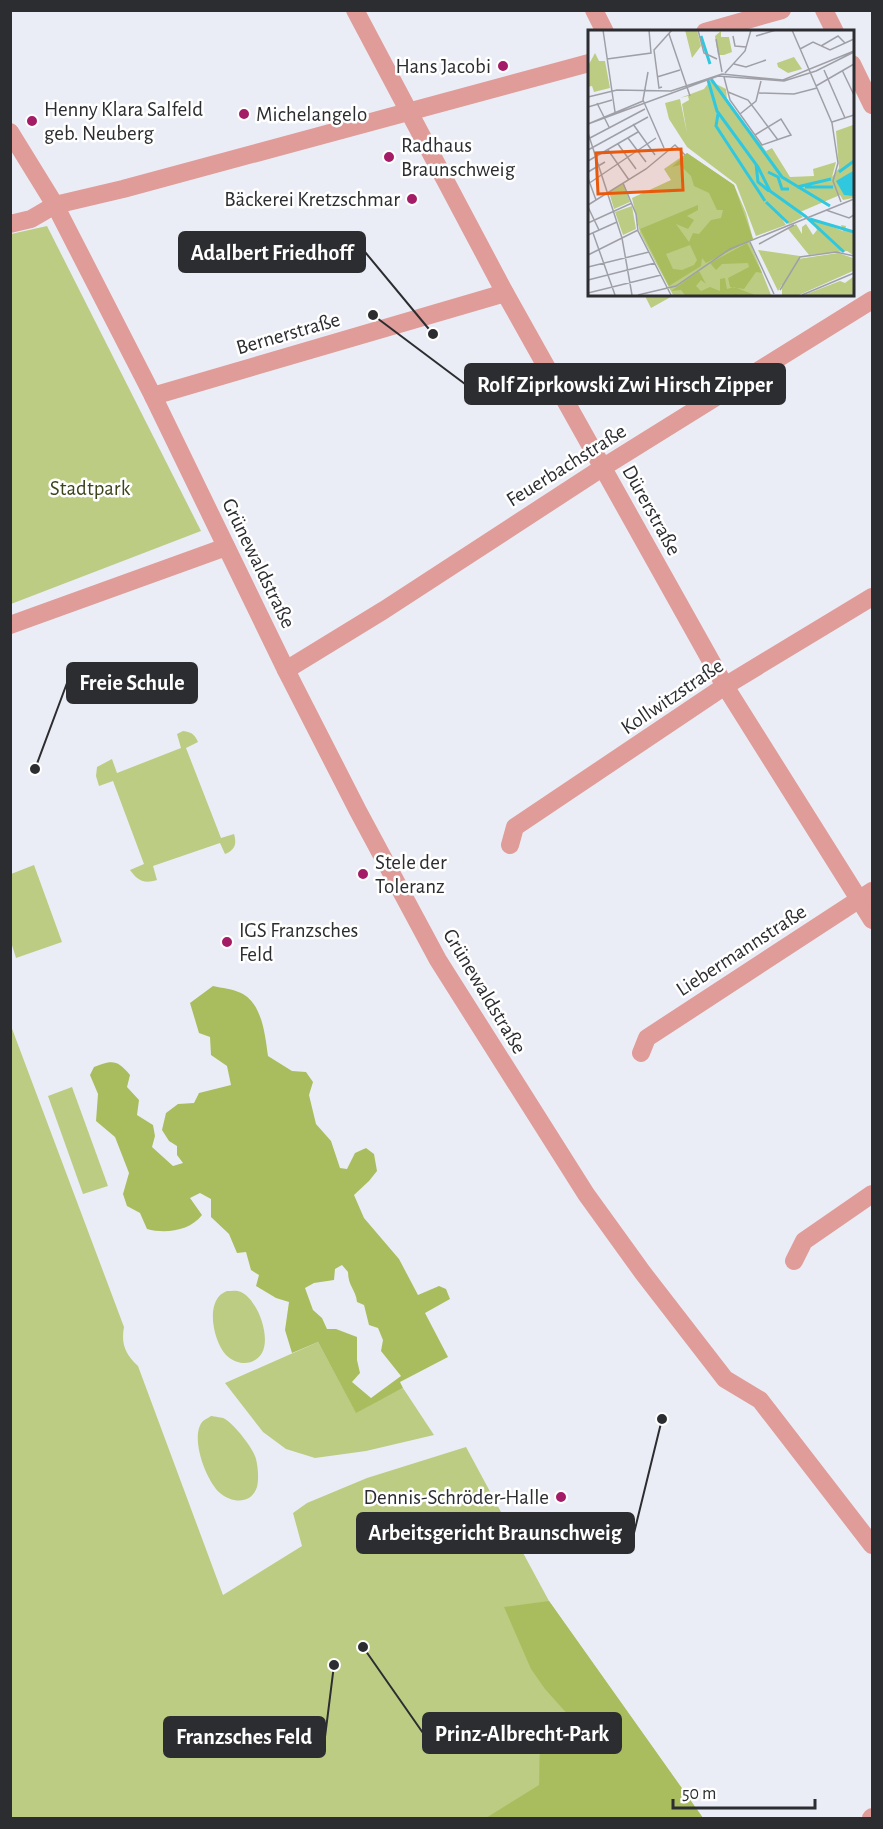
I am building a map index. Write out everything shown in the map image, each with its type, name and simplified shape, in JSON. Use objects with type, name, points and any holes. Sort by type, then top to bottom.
[{"type":"street","name":"Dürerstraße","points":[[355,10],[505,293],[725,686],[865,895],[873,920]]},
{"type":"street","points":[[594,10],[604,30]]},
{"type":"street","points":[[712,30],[782,10]]},
{"type":"street","points":[[824,10],[834,30]]},
{"type":"street","points":[[10,224],[31,219],[55,205],[123,189],[588,63]]},
{"type":"street","points":[[853,66],[873,105]]},
{"type":"street","name":"Grünewaldstraße","points":[[10,132],[55,205],[153,396],[286,670],[438,960],[586,1194],[669,1308],[725,1378],[759,1400],[873,1545]]},
{"type":"street","name":"Bernerstraße","points":[[153,396],[505,293]]},
{"type":"street","name":"Feuerbachstraße","points":[[286,670],[384,610],[602,468],[873,300]]},
{"type":"street","points":[[10,625],[226,547]]},
{"type":"street","name":"Kollwitzstraße","points":[[510,845],[515,827],[725,686],[873,597]]},
{"type":"street","name":"Liebermannstraße","points":[[640,1053],[647,1038],[865,895]]},
{"type":"street","points":[[794,1262],[804,1241],[873,1194]]},
{"type":"green space","name":"Stadtpark","points":[[47,226],[201,531],[11,604],[11,234]]},
{"type":"green space","points":[[645,296],[672,296],[651,308]]},
{"type":"green space","points":[[183,731],[193,734],[198,742],[186,748],[221,838],[234,834],[235,844],[231,851],[225,854],[220,843],[153,866],[157,880],[148,882],[136,877],[130,870],[144,864],[113,781],[99,786],[96,776],[97,767],[112,759],[117,773],[181,748],[177,734]]},
{"type":"green space","points":[[34,865],[62,942],[16,958],[11,942],[11,874]]},
{"type":"green space","points":[[213,986],[235,990],[254,1004],[261,1020],[268,1056],[292,1071],[306,1072],[313,1082],[309,1095],[316,1124],[331,1141],[340,1168],[347,1169],[355,1153],[366,1148],[374,1154],[377,1171],[354,1195],[364,1218],[399,1259],[418,1295],[439,1286],[446,1289],[450,1299],[425,1313],[448,1357],[400,1382],[403,1388],[356,1413],[318,1342],[292,1353],[285,1330],[289,1302],[276,1298],[256,1286],[259,1275],[251,1270],[246,1252],[237,1253],[229,1234],[211,1217],[211,1199],[200,1193],[190,1198],[202,1215],[191,1225],[169,1231],[147,1229],[140,1213],[127,1206],[123,1194],[129,1173],[115,1137],[96,1121],[98,1094],[90,1075],[94,1067],[110,1062],[118,1064],[125,1070],[130,1075],[127,1087],[139,1100],[137,1115],[153,1125],[155,1136],[152,1147],[173,1166],[183,1163],[177,1155],[177,1146],[169,1141],[162,1130],[166,1113],[178,1104],[194,1103],[199,1093],[231,1085],[227,1066],[211,1055],[210,1037],[199,1033],[190,1003]],"holes":[[[342,1265],[348,1272],[357,1302],[364,1305],[369,1325],[378,1328],[383,1340],[381,1351],[401,1376],[371,1398],[352,1382],[360,1373],[357,1360],[357,1337],[336,1329],[327,1329],[322,1318],[313,1310],[305,1288],[314,1283],[334,1280],[335,1269]]]},
{"type":"green space","points":[[11,1026],[124,1327],[125,1348],[138,1366],[223,1595],[302,1546],[293,1513],[307,1503],[367,1478],[466,1447],[549,1601],[703,1818],[11,1818]]},
{"type":"green space","points":[[72,1087],[108,1186],[83,1194],[48,1096]]},
{"type":"green space","points":[[227,1291],[239,1291],[247,1296],[253,1303],[264,1329],[262,1353],[250,1362],[240,1363],[230,1359],[217,1340],[213,1311],[215,1302]]},
{"type":"green space","points":[[318,1342],[356,1412],[403,1388],[434,1435],[366,1451],[315,1458],[286,1449],[263,1432],[225,1383]]},
{"type":"green space","points":[[211,1416],[224,1418],[229,1422],[252,1449],[258,1469],[258,1484],[254,1493],[246,1499],[230,1499],[220,1493],[209,1479],[201,1458],[198,1437],[203,1421]]},
{"type":"green space","points":[[549,1601],[703,1818],[486,1818],[539,1785],[540,1752],[544,1733],[558,1720],[570,1717],[531,1669],[504,1607]]},
{"type":"place","name":"Hans Jacobi","points":[[503,66]]},
{"type":"place","name":"Michelangelo","points":[[244,114]]},
{"type":"place","name":"Henny Klara Salfeld geb. Neuberg","points":[[32,121]]},
{"type":"place","name":"Radhaus Braunschweig","points":[[389,157]]},
{"type":"place","name":"Bäckerei Kretzschmar","points":[[412,199]]},
{"type":"place","name":"Rolf Ziprkowski Zwi Hirsch Zipper","points":[[373,315]]},
{"type":"place","name":"Adalbert Friedhoff","points":[[433,334]]},
{"type":"place","name":"Freie Schule","points":[[35,769]]},
{"type":"place","name":"Stele der Toleranz","points":[[363,874]]},
{"type":"place","name":"IGS Franzsches Feld","points":[[227,942]]},
{"type":"place","name":"Arbeitsgericht Braunschweig","points":[[662,1419]]},
{"type":"place","name":"Dennis-Schröder-Halle","points":[[561,1497]]},
{"type":"place","name":"Prinz-Albrecht-Park","points":[[363,1647]]},
{"type":"place","name":"Franzsches Feld","points":[[334,1665]]}]
